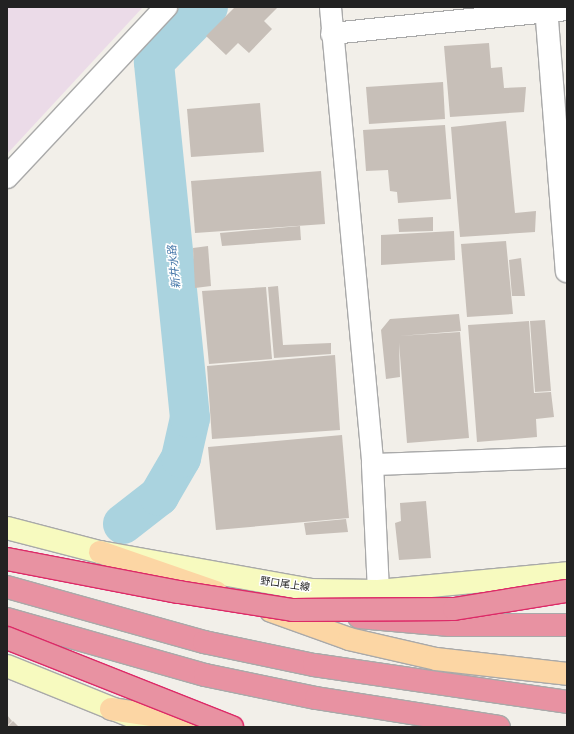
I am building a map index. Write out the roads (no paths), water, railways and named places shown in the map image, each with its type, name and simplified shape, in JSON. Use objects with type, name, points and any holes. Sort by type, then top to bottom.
[{"type":"highway","points":[[7,559],[149,587],[292,610],[450,625],[567,625]]},
{"type":"highway","points":[[7,587],[204,642],[314,665],[567,702]]},
{"type":"highway","points":[[292,610],[454,609],[567,591]]},
{"type":"highway","points":[[7,619],[205,675],[324,699],[499,727]]},
{"type":"highway","points":[[7,638],[232,727]]},
{"type":"main road","name":"野口尾上線","points":[[7,528],[100,552],[311,590],[378,591],[567,573]]},
{"type":"main road","points":[[100,552],[349,639],[436,659],[564,673]]},
{"type":"main road","points":[[7,666],[158,727]]},
{"type":"main road","points":[[111,709],[236,727]]},
{"type":"street","points":[[7,177],[166,7]]},
{"type":"street","points":[[330,7],[331,33],[372,464],[378,591]]},
{"type":"street","points":[[331,33],[553,8],[567,271]]},
{"type":"street","points":[[372,464],[567,457]]},
{"type":"waterway","name":"新井水路","points":[[123,524],[159,496],[181,458],[190,418],[154,62],[208,7]]}]
